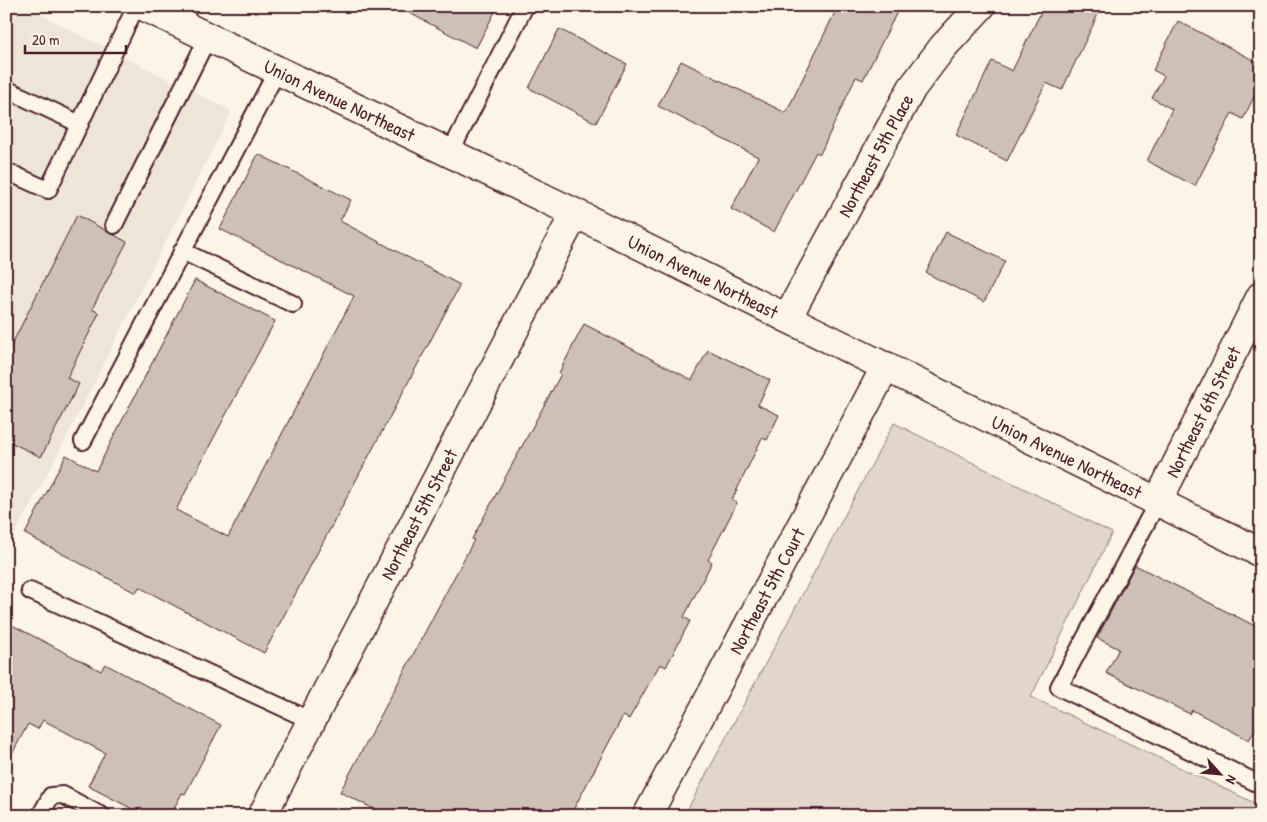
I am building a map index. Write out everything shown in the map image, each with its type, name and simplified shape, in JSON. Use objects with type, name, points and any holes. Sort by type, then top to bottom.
[{"type":"street","name":"Union Avenue Northeast","points":[[143,6],[184,15],[208,37],[575,213],[1261,553]]},
{"type":"street","name":"Northeast 5th Place","points":[[787,318],[912,88],[943,46],[981,6]]},
{"type":"street","name":"Northeast 5th Street","points":[[262,816],[575,213]]},
{"type":"street","name":"Northeast 6th Street","points":[[1158,501],[1261,296]]},
{"type":"street","name":"Northeast 5th Court","points":[[646,816],[886,366]]},
{"type":"lane","points":[[6,171],[48,190],[136,6]]},
{"type":"lane","points":[[450,153],[525,6]]},
{"type":"lane","points":[[114,225],[208,37]]},
{"type":"lane","points":[[83,441],[277,71]]},
{"type":"lane","points":[[6,89],[80,124]]},
{"type":"lane","points":[[182,251],[293,304]]},
{"type":"lane","points":[[1158,501],[1059,687],[1261,784]]},
{"type":"lane","points":[[30,591],[312,721]]},
{"type":"lane","points":[[40,816],[51,796],[63,795],[102,816]]},
{"type":"shaded area","points":[[6,6],[23,6],[232,111],[58,454],[6,550]]},
{"type":"shaded area","points":[[894,423],[1112,533],[1031,697],[1261,806],[1261,816],[684,816]]},
{"type":"building","points":[[396,6],[498,6],[476,48]]},
{"type":"building","points":[[838,6],[900,6],[863,80],[856,77],[820,154],[816,152],[774,232],[731,209],[758,157],[658,106],[681,61],[786,113]]},
{"type":"building","points":[[1044,6],[1102,6],[1062,90],[1046,83],[1007,161],[956,135],[992,61],[1012,71]]},
{"type":"building","points":[[1178,21],[1261,64],[1261,83],[1243,119],[1232,113],[1195,186],[1147,161],[1172,109],[1152,98],[1164,76],[1153,70]]},
{"type":"building","points":[[559,29],[627,64],[596,123],[529,88]]},
{"type":"building","points":[[258,154],[351,200],[340,221],[460,285],[264,653],[139,587],[136,593],[25,534],[66,455],[96,471],[195,280],[275,321],[176,510],[228,537],[354,296],[220,229]]},
{"type":"building","points":[[77,215],[127,242],[92,309],[99,313],[67,378],[79,384],[41,457],[6,440],[6,356]]},
{"type":"building","points":[[946,232],[1005,261],[984,302],[926,273]]},
{"type":"building","points":[[584,324],[692,380],[708,350],[770,380],[758,405],[779,415],[767,440],[762,438],[732,500],[737,503],[708,560],[712,562],[684,617],[690,621],[666,667],[660,664],[629,719],[623,716],[570,816],[388,816],[340,792],[474,540],[472,539],[561,374],[559,373]]},
{"type":"building","points":[[1135,565],[1261,629],[1261,719],[1249,740],[1192,710],[1190,714],[1106,673],[1119,649],[1097,638]]},
{"type":"building","points":[[6,622],[101,671],[105,664],[221,725],[185,794],[182,793],[170,816],[146,816],[88,786],[105,753],[43,720],[38,729],[28,724],[6,765]]}]
